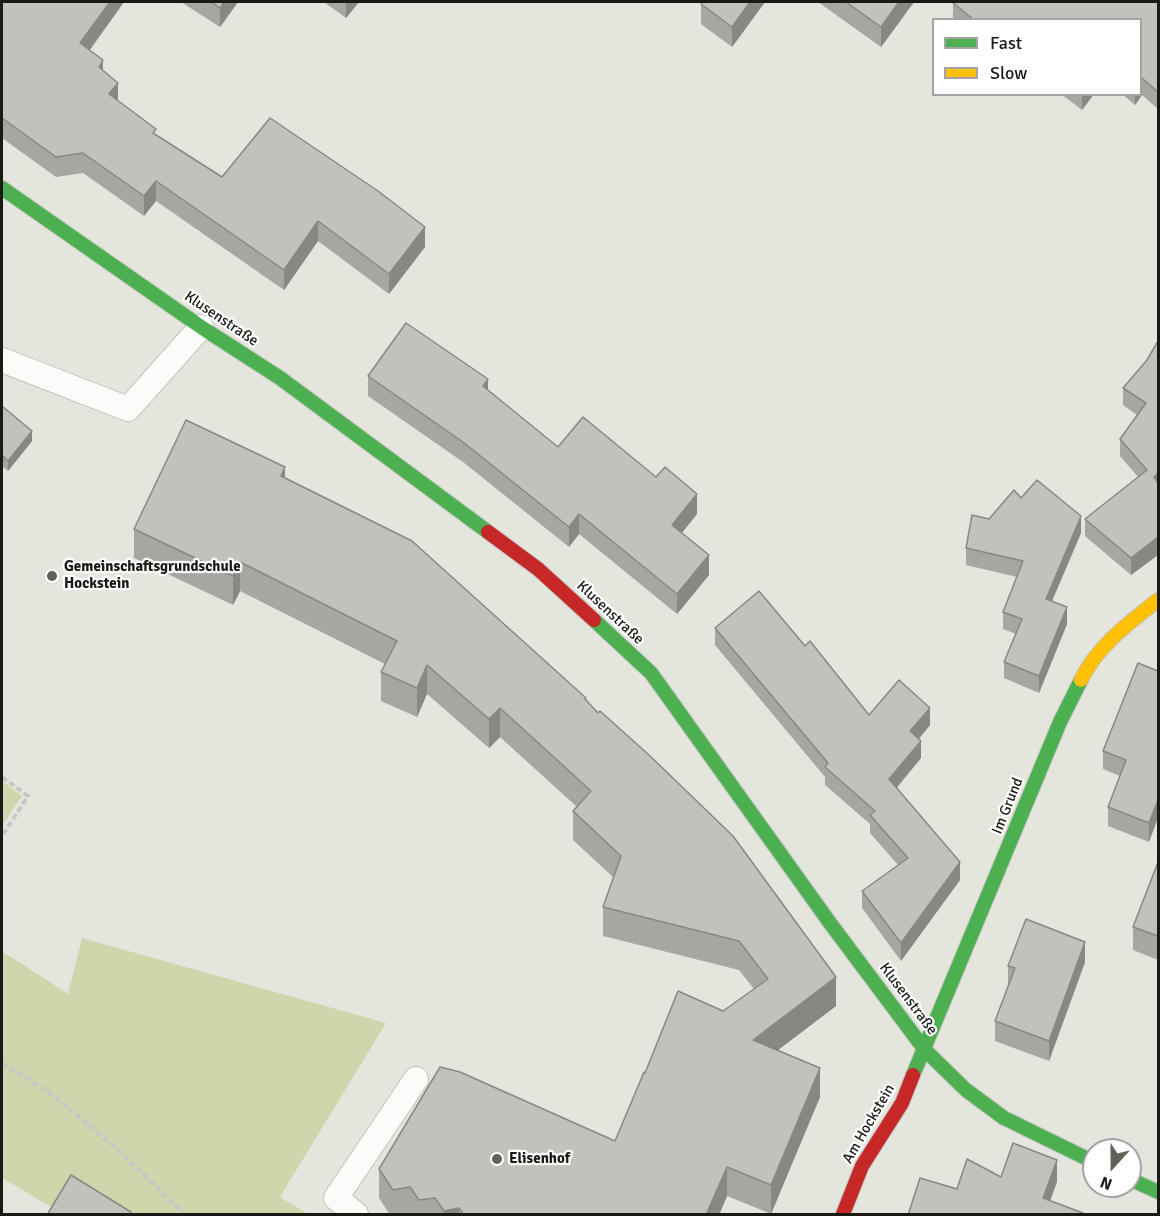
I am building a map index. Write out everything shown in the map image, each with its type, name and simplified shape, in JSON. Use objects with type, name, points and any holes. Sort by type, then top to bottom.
[{"type":"street","name":"Klusenstraße","points":[[2,188],[201,327],[279,378],[538,569],[651,673],[830,924],[925,1050],[966,1090],[1004,1118],[1082,1156]]},
{"type":"street","name":"Im Grund","points":[[925,1050],[1060,722],[1089,663],[1122,628],[1158,600]]},
{"type":"street","name":"Am Hockstein","points":[[843,1215],[844,1207],[862,1166],[902,1103],[925,1050]]},
{"type":"street","points":[[1142,1185],[1158,1192]]},
{"type":"lane","points":[[2,360],[128,409],[201,327]]},
{"type":"lane","points":[[356,1215],[336,1198],[416,1079]]},
{"type":"path","points":[[2,777],[28,796],[2,836]]},
{"type":"path","points":[[2,1064],[53,1095],[124,1155],[184,1215]]},
{"type":"green space","points":[[2,781],[22,796],[2,826]]},
{"type":"green space","points":[[82,938],[386,1023],[280,1197],[308,1214],[63,1214],[2,1178],[2,951],[68,994]]},
{"type":"building","points":[[2,2],[110,2],[80,43],[103,60],[99,67],[118,83],[109,94],[156,129],[153,133],[222,177],[270,118],[378,191],[425,227],[389,274],[318,221],[284,270],[156,181],[144,196],[83,153],[56,157],[2,118]]},
{"type":"building","points":[[211,2],[224,2],[220,8]]},
{"type":"building","points":[[703,2],[750,2],[732,27],[701,4]]},
{"type":"building","points":[[846,2],[899,2],[881,27]]},
{"type":"building","points":[[1158,2],[1158,92],[1142,78],[1142,18],[972,18],[953,3]]},
{"type":"building","points":[[406,323],[488,379],[483,386],[558,447],[583,417],[656,477],[665,467],[697,494],[672,525],[709,555],[677,594],[579,514],[569,527],[463,442],[368,376]]},
{"type":"building","points":[[1158,341],[1158,473],[1154,477],[1158,483],[1158,537],[1131,558],[1085,519],[1147,470],[1120,439],[1146,403],[1123,388],[1147,360]]},
{"type":"building","points":[[2,406],[32,431],[8,461],[2,455]]},
{"type":"building","points":[[186,420],[285,467],[281,476],[412,541],[586,698],[598,713],[600,711],[649,755],[733,836],[836,977],[753,1040],[820,1068],[771,1185],[727,1167],[706,1215],[464,1215],[459,1208],[444,1211],[435,1198],[419,1200],[410,1187],[393,1190],[379,1169],[440,1067],[460,1072],[615,1141],[678,991],[723,1011],[768,979],[739,941],[603,907],[621,856],[573,811],[591,791],[500,708],[489,719],[427,665],[417,688],[381,672],[397,641],[240,562],[233,576],[134,529]]},
{"type":"building","points":[[1037,480],[1081,516],[1046,599],[1067,607],[1039,676],[1004,662],[1022,619],[1003,612],[1023,561],[966,548],[972,515],[989,519],[1014,490],[1021,498]]},
{"type":"building","points":[[759,591],[805,646],[810,641],[869,715],[899,680],[930,708],[910,731],[921,741],[889,779],[960,862],[901,943],[862,891],[908,858],[870,815],[875,811],[825,767],[828,763],[715,628]]},
{"type":"building","points":[[1138,663],[1158,671],[1158,800],[1149,823],[1108,807],[1126,760],[1103,751]]},
{"type":"building","points":[[1158,862],[1158,936],[1133,927]]},
{"type":"building","points":[[1026,919],[1085,942],[1049,1041],[995,1021],[1015,968],[1008,966]]},
{"type":"building","points":[[1013,1143],[1057,1160],[1043,1198],[1083,1213],[1082,1215],[908,1215],[920,1178],[957,1189],[967,1159],[1001,1177]]},
{"type":"building","points":[[71,1175],[131,1212],[129,1215],[47,1215]]},
{"type":"traffic: fast","points":[[2,188],[201,327],[280,378],[488,532]]},
{"type":"traffic: fast","points":[[594,620],[651,673],[830,923],[925,1050],[966,1090],[1004,1118],[1082,1156]]},
{"type":"traffic: fast","points":[[913,1075],[1060,722],[1081,680]]},
{"type":"traffic: fast","points":[[1142,1185],[1158,1192]]},
{"type":"traffic: slow","points":[[1081,680],[1105,646],[1125,626],[1158,600]]},
{"type":"traffic: jam","points":[[488,532],[538,569],[594,620]]},
{"type":"traffic: jam","points":[[843,1214],[862,1166],[902,1103],[913,1075]]},
{"type":"place","name":"Gemeinschaftsgrundschule Hockstein","points":[[52,576]]},
{"type":"place","name":"Elisenhof","points":[[497,1159]]}]
